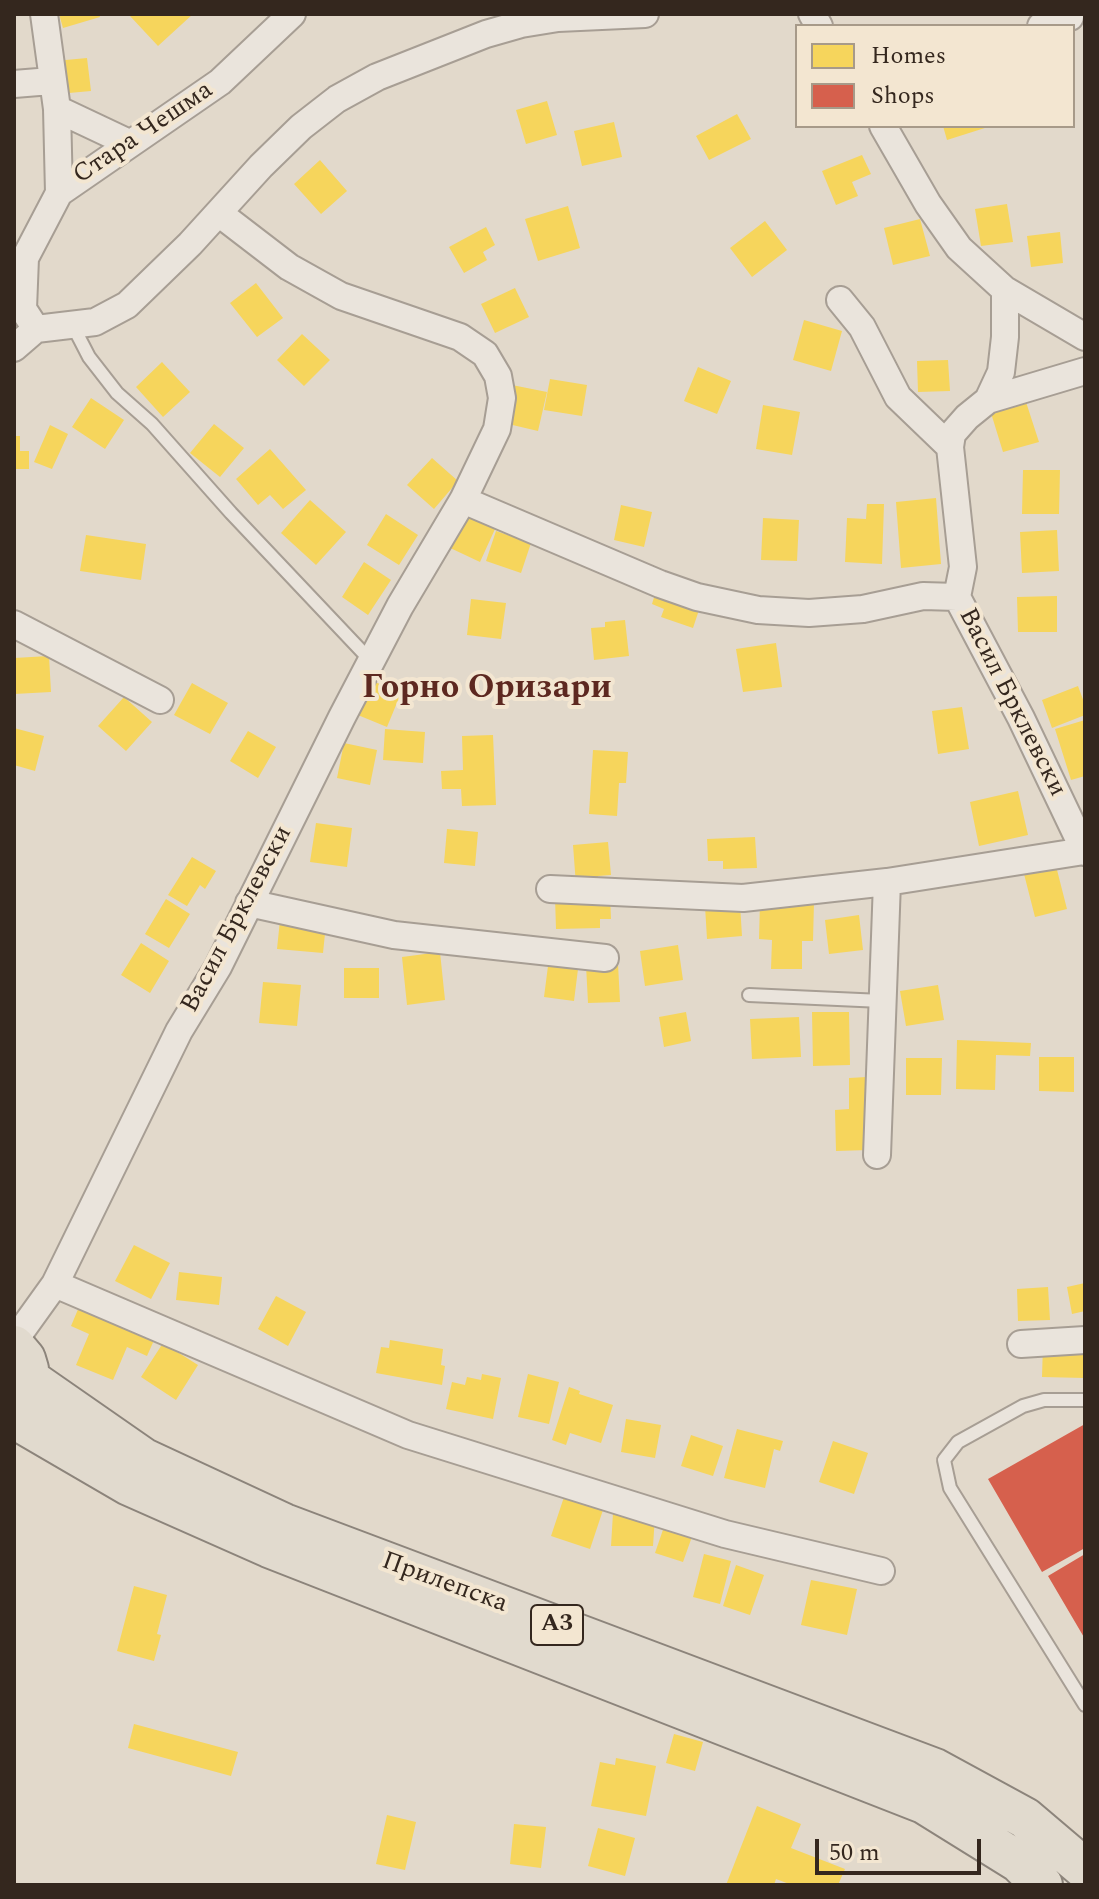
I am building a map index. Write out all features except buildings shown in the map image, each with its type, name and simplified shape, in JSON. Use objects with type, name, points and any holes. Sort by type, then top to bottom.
[{"type":"main road","name":"Прилепска","points":[[18,1368],[144,1459],[284,1524],[935,1769],[1025,1818],[1085,1869]]},
{"type":"main road","name":"Прилепска","points":[[14,1418],[129,1485],[269,1547],[924,1803],[1019,1862],[1042,1885]]},
{"type":"street","points":[[44,14],[57,109],[59,193]]},
{"type":"street","name":"Стара Чешма","points":[[19,262],[59,193],[220,82],[292,14]]},
{"type":"street","points":[[24,315],[73,326],[95,322],[127,305],[220,214],[261,166],[301,127],[337,99],[377,77],[486,34],[521,24],[558,18],[645,14]]},
{"type":"street","points":[[1047,24],[1070,17]]},
{"type":"street","points":[[14,84],[51,81]]},
{"type":"street","points":[[57,109],[129,143]]},
{"type":"street","points":[[884,128],[928,204],[959,248],[1005,290],[1085,337]]},
{"type":"street","name":"Васил Брклевски","points":[[18,1368],[55,1284],[179,1031],[218,967],[371,661],[463,500],[497,429],[502,398],[498,376],[485,354],[460,337],[341,296],[289,267],[220,214]]},
{"type":"street","points":[[14,348],[24,315],[19,262]]},
{"type":"street","points":[[950,447],[952,434],[988,400],[1001,372],[1005,290]]},
{"type":"street","points":[[840,300],[862,327],[898,397],[950,447]]},
{"type":"street","points":[[988,400],[1085,371]]},
{"type":"street","name":"Васил Брклевски","points":[[950,447],[963,567],[957,597],[1021,718],[1084,851]]},
{"type":"street","name":"Васил Брклевски","points":[[463,500],[660,584],[697,597],[758,610],[809,613],[863,609],[923,596],[957,597]]},
{"type":"street","points":[[14,624],[160,700]]},
{"type":"street","points":[[550,889],[743,898],[887,882],[1084,851]]},
{"type":"street","points":[[877,1155],[887,882]]},
{"type":"street","points":[[249,903],[394,935],[605,958]]},
{"type":"street","points":[[55,1284],[408,1435],[725,1534],[881,1571]]},
{"type":"street","points":[[1021,1344],[1085,1340]]},
{"type":"lane","points":[[73,326],[89,357],[117,393],[152,424],[371,661]]},
{"type":"lane","points":[[749,995],[882,1001]]},
{"type":"lane","points":[[1085,1400],[1044,1400],[1023,1406],[958,1442],[944,1460],[950,1488],[1085,1705]]},
{"type":"district","name":"Горно Оризари","points":[[487,690]]}]
